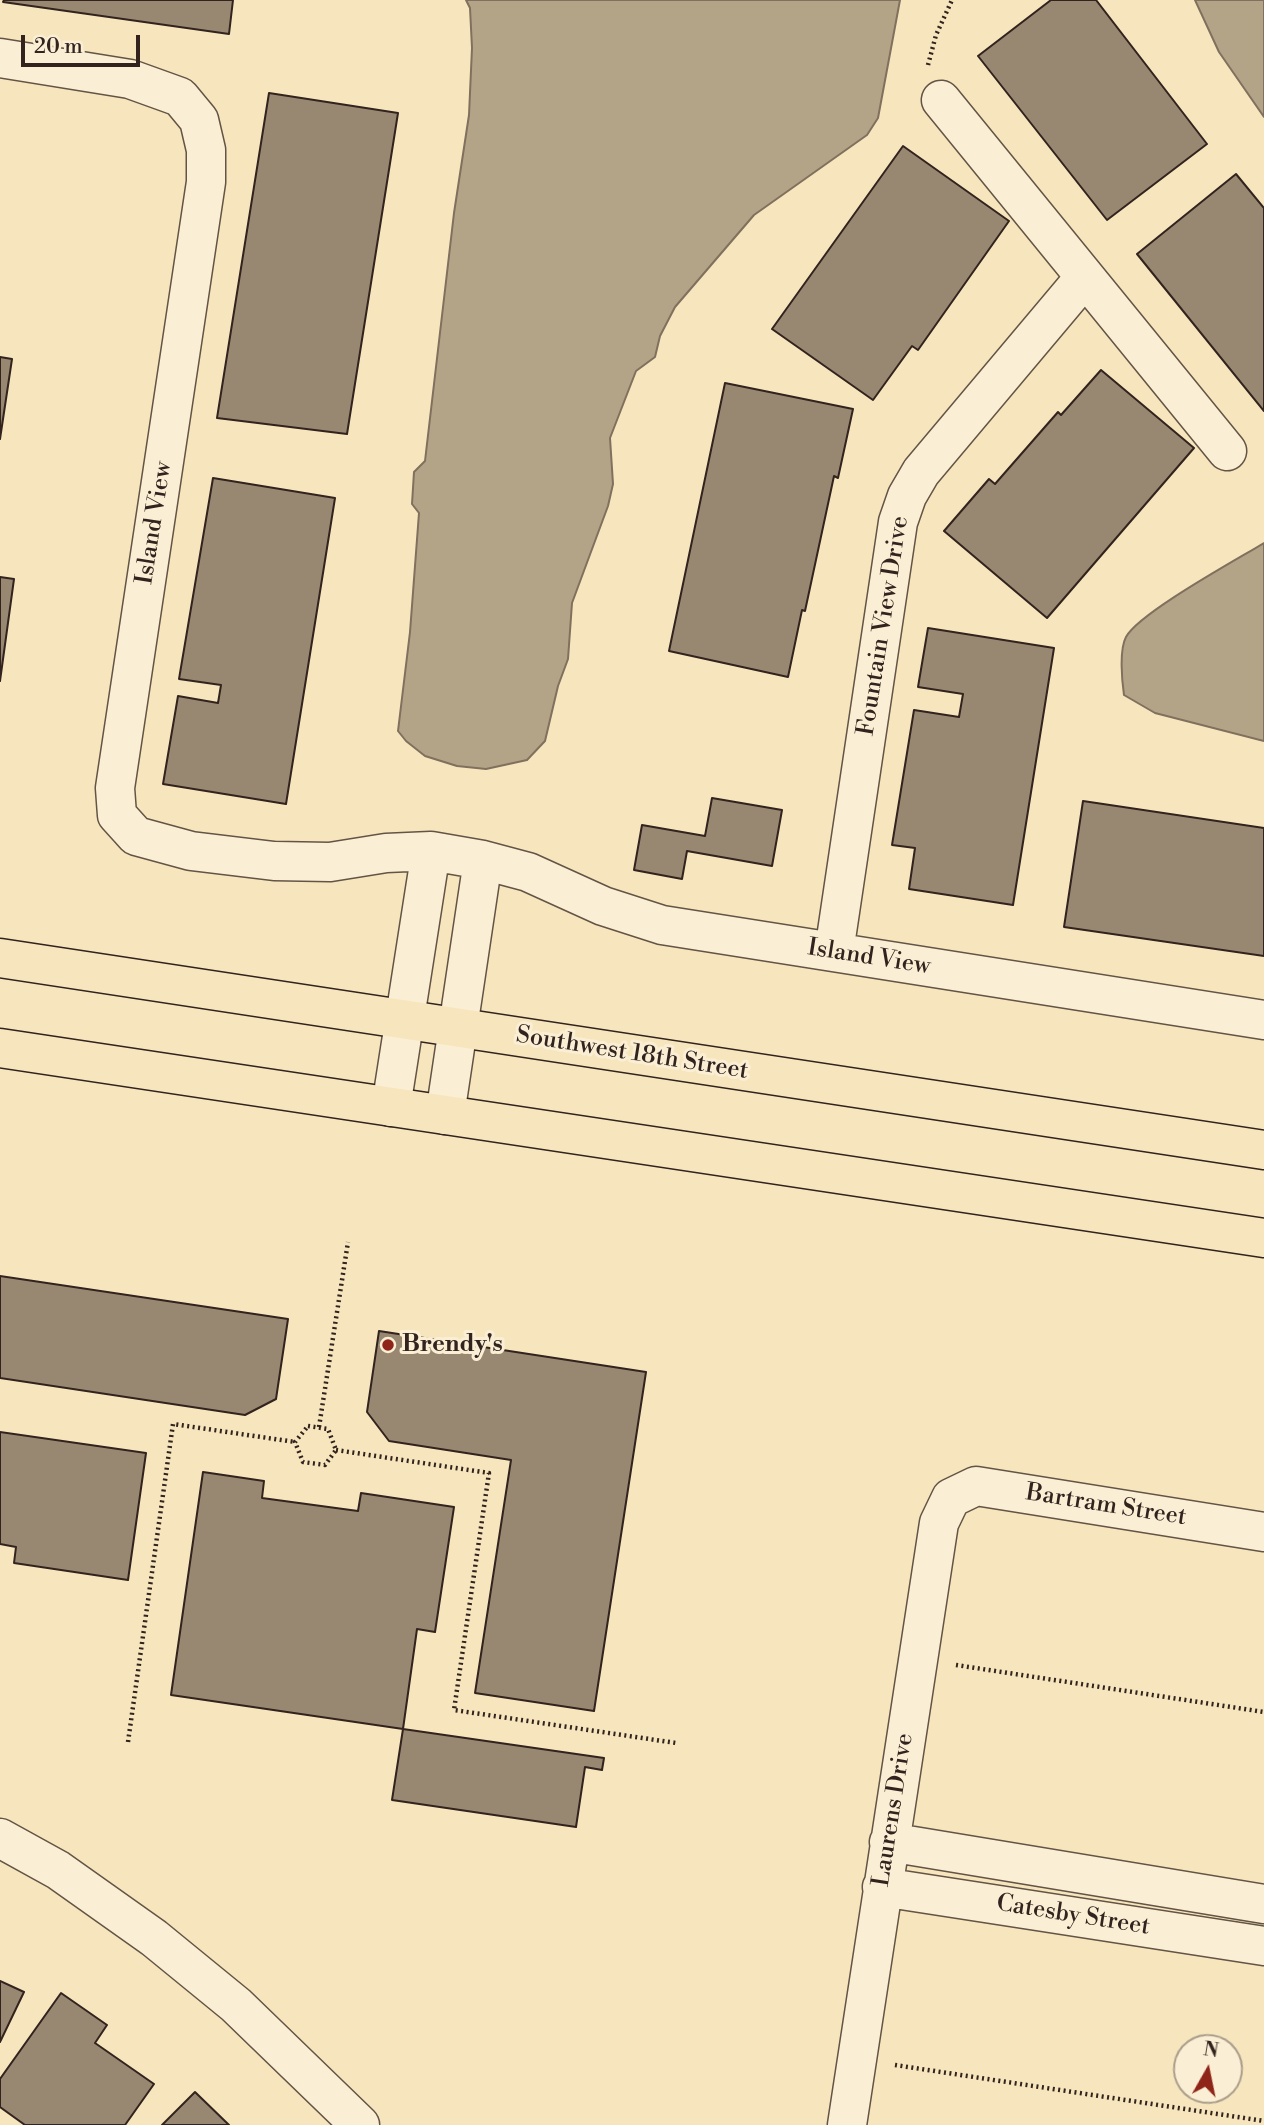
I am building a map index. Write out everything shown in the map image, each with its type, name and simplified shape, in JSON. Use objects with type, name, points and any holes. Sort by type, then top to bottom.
[{"type":"main road","name":"Southwest 18th Street","points":[[0,958],[1264,1150]]},
{"type":"main road","points":[[0,1048],[1264,1238]]},
{"type":"street","name":"Island View","points":[[0,58],[130,79],[180,97],[199,120],[206,150],[206,182],[115,788],[117,815],[136,836],[191,851],[274,861],[330,862],[386,853],[431,851],[483,860],[528,872],[603,906],[662,925],[1264,1020]]},
{"type":"street","points":[[940,100],[1227,451]]},
{"type":"street","name":"Fountain View Drive","points":[[834,952],[898,522],[906,496],[920,472],[1085,277]]},
{"type":"street","points":[[391,1107],[431,851]]},
{"type":"street","points":[[444,1115],[483,860]]},
{"type":"street","name":"Bartram Street","points":[[951,1498],[976,1486],[1264,1532]]},
{"type":"street","name":"Laurens Drive","points":[[847,2125],[939,1523],[951,1498]]},
{"type":"street","points":[[0,1838],[58,1870],[154,1938],[236,2005],[360,2125]]},
{"type":"street","name":"Catesby Street","points":[[889,1842],[1264,1904]]},
{"type":"street","name":"Catesby Street","points":[[882,1887],[1264,1946]]},
{"type":"path","points":[[940,100],[930,87],[927,68],[936,35],[952,0]]},
{"type":"path","points":[[319,1427],[348,1242]]},
{"type":"path","points":[[128,1742],[173,1424],[295,1442]]},
{"type":"path","points":[[295,1442],[308,1426],[319,1427],[328,1429],[336,1450]]},
{"type":"path","points":[[295,1442],[303,1461],[325,1465],[336,1450]]},
{"type":"path","points":[[336,1450],[489,1473],[454,1710],[676,1743]]},
{"type":"path","points":[[917,1659],[1264,1712]]},
{"type":"path","points":[[857,2060],[1264,2121]]},
{"type":"shaded area","points":[[466,0],[900,0],[878,118],[867,135],[754,215],[675,307],[660,336],[655,357],[636,371],[610,438],[613,484],[608,506],[572,603],[568,659],[558,686],[545,741],[527,760],[486,769],[457,766],[425,756],[398,731],[410,632],[419,513],[412,504],[414,472],[425,461],[454,213],[469,115],[472,48],[470,8]]},
{"type":"shaded area","points":[[1195,0],[1264,0],[1264,117],[1219,52]]},
{"type":"shaded area","points":[[1264,543],[1264,741],[1155,713],[1124,695],[1122,650],[1126,637],[1135,627],[1168,601]]},
{"type":"building","points":[[233,0],[229,34],[3,2]]},
{"type":"building","points":[[1051,0],[1096,0],[1207,144],[1107,220],[978,56]]},
{"type":"building","points":[[269,93],[398,113],[347,434],[217,418]]},
{"type":"building","points":[[903,146],[1009,221],[918,350],[912,346],[873,400],[772,329]]},
{"type":"building","points":[[1236,174],[1264,208],[1264,411],[1137,254]]},
{"type":"building","points":[[0,357],[12,359],[0,439]]},
{"type":"building","points":[[1101,370],[1194,448],[1047,618],[944,531],[989,479],[995,484],[1058,412],[1061,415]]},
{"type":"building","points":[[725,383],[853,409],[838,478],[834,476],[788,677],[669,651]]},
{"type":"building","points":[[213,478],[335,498],[286,804],[163,784],[178,696],[218,703],[221,685],[179,679]]},
{"type":"building","points":[[0,577],[14,579],[0,681]]},
{"type":"building","points":[[928,628],[1054,648],[1013,905],[909,889],[915,848],[892,845],[914,710],[959,717],[963,694],[918,687]]},
{"type":"building","points":[[712,798],[782,810],[772,866],[687,851],[682,879],[634,870],[642,825],[705,836]]},
{"type":"building","points":[[1083,801],[1264,828],[1264,956],[1064,927]]},
{"type":"building","points":[[0,1276],[288,1319],[276,1399],[245,1415],[0,1378]]},
{"type":"building","points":[[379,1331],[646,1372],[594,1711],[475,1693],[511,1460],[389,1441],[367,1412]]},
{"type":"building","points":[[0,1432],[146,1453],[128,1580],[14,1563],[16,1547],[0,1544]]},
{"type":"building","points":[[203,1472],[264,1481],[262,1498],[358,1511],[361,1493],[454,1507],[435,1632],[417,1629],[403,1729],[171,1695]]},
{"type":"building","points":[[403,1729],[604,1758],[602,1770],[585,1767],[576,1827],[392,1800]]},
{"type":"building","points":[[0,1981],[24,1992],[0,2042]]},
{"type":"building","points":[[61,1993],[107,2025],[95,2043],[154,2084],[125,2125],[25,2125],[0,2107],[0,2079]]},
{"type":"building","points":[[195,2092],[229,2125],[162,2125]]},
{"type":"place","name":"Brendy's","points":[[388,1345]]}]
